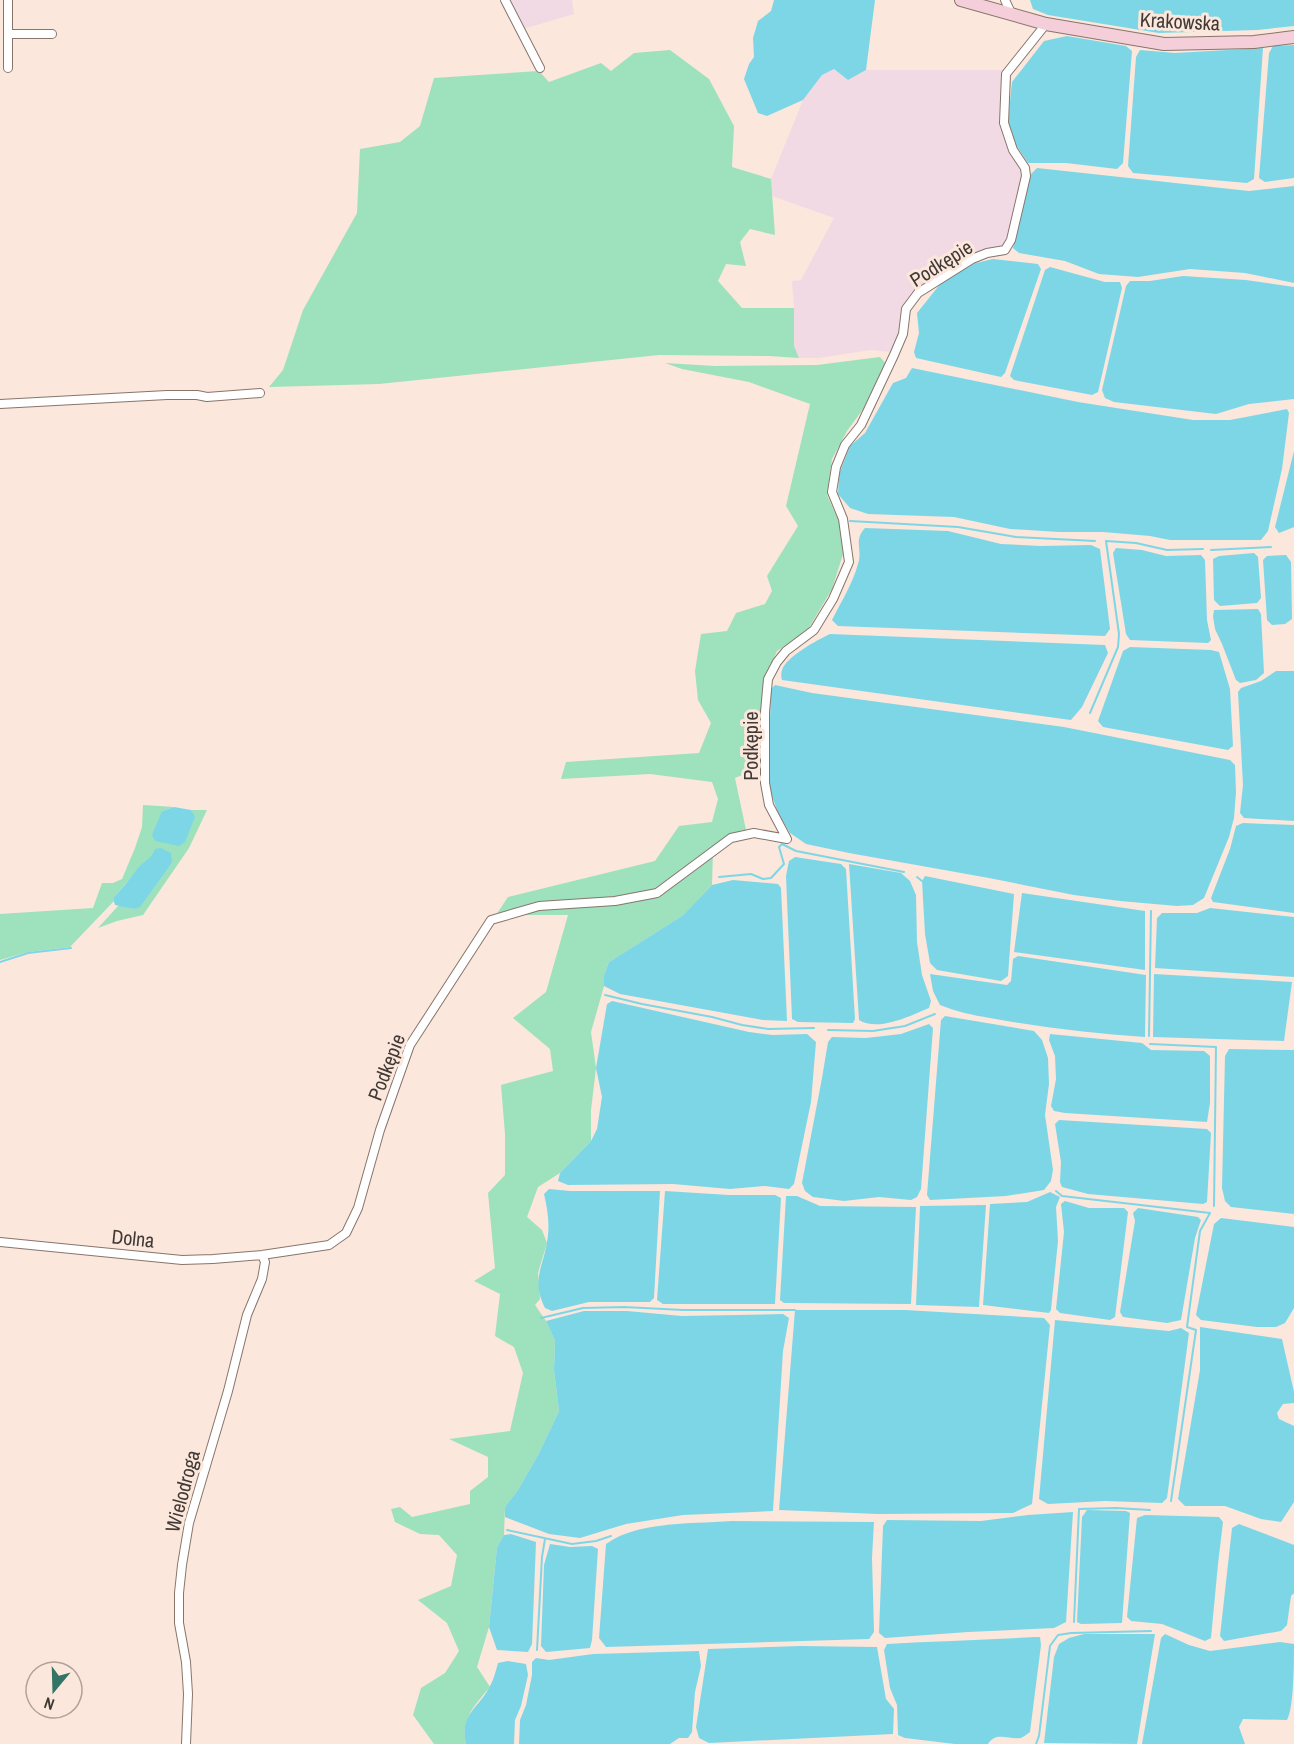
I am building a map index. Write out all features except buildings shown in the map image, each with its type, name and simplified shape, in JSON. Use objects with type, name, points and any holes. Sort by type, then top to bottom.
[{"type":"street","points":[[8,0],[8,68]]},
{"type":"street","points":[[504,0],[540,68]]},
{"type":"street","name":"Krakowska","points":[[961,0],[1046,24],[1164,44],[1254,42],[1294,37]]},
{"type":"street","points":[[1005,0],[1012,15]]},
{"type":"street","name":"Podkępie","points":[[262,1255],[328,1245],[346,1233],[358,1208],[380,1130],[410,1045],[491,920],[539,906],[615,901],[657,893],[731,838],[754,833],[787,839],[769,805],[765,783],[765,712],[768,680],[777,662],[786,651],[814,630],[833,599],[849,562],[843,519],[832,492],[836,467],[845,445],[861,425],[903,334],[906,309],[918,293],[972,259],[987,253],[1005,250],[1011,240],[1026,176],[1025,168],[1013,150],[1004,123],[1006,74],[1046,24]]},
{"type":"street","points":[[9,34],[52,34]]},
{"type":"street","points":[[0,404],[167,395],[207,397],[260,393]]},
{"type":"street","name":"Dolna","points":[[0,1242],[183,1260],[213,1260],[262,1255]]},
{"type":"street","name":"Wielodroga","points":[[186,1744],[188,1694],[186,1662],[179,1623],[182,1565],[189,1523],[228,1391],[247,1315],[262,1279],[265,1262],[262,1255]]},
{"type":"shaded area","points":[[507,0],[572,0],[574,14],[523,29]]},
{"type":"shaded area","points":[[834,69],[848,80],[866,70],[1004,70],[1001,124],[1023,169],[1009,239],[1003,247],[916,292],[892,352],[870,350],[819,358],[799,358],[794,346],[792,281],[801,280],[834,218],[772,196],[771,179],[803,100],[822,75]]},
{"type":"green space","points":[[670,50],[709,79],[734,126],[732,167],[771,179],[775,235],[750,229],[740,242],[746,266],[726,264],[718,281],[742,308],[794,308],[794,346],[799,358],[659,355],[379,384],[269,387],[283,370],[303,310],[357,213],[360,149],[400,142],[420,126],[434,78],[539,71],[549,82],[601,63],[611,71],[634,53]]},
{"type":"green space","points":[[880,357],[887,365],[879,383],[847,431],[832,459],[827,495],[839,522],[844,551],[832,589],[807,631],[777,651],[764,681],[757,769],[735,778],[746,830],[727,836],[713,851],[712,885],[682,916],[609,962],[604,975],[604,986],[591,1032],[596,1068],[591,1110],[591,1141],[560,1173],[538,1187],[527,1217],[542,1230],[547,1243],[538,1273],[540,1299],[535,1305],[546,1321],[555,1341],[554,1370],[559,1411],[539,1453],[518,1490],[505,1507],[504,1535],[497,1547],[489,1627],[477,1667],[490,1687],[474,1706],[467,1720],[466,1744],[434,1744],[413,1715],[421,1688],[445,1673],[459,1651],[447,1623],[418,1600],[451,1586],[457,1555],[439,1535],[420,1534],[395,1522],[391,1509],[400,1507],[412,1517],[470,1504],[470,1491],[488,1477],[488,1457],[449,1439],[510,1431],[523,1373],[514,1347],[495,1336],[500,1294],[474,1281],[495,1268],[488,1193],[505,1175],[505,1134],[501,1085],[553,1071],[550,1049],[513,1018],[546,992],[568,915],[496,915],[508,897],[655,861],[679,826],[712,822],[718,799],[712,782],[650,774],[561,779],[566,762],[699,753],[711,723],[698,700],[695,671],[701,634],[727,631],[736,613],[765,604],[772,591],[767,576],[798,526],[786,506],[810,404],[749,382],[682,369],[665,363],[715,366],[817,365]]},
{"type":"green space","points":[[143,805],[174,807],[162,811],[194,818],[191,810],[207,810],[189,848],[143,915],[98,928],[119,905],[134,909],[140,906],[172,863],[153,857],[147,861],[113,898],[114,901],[70,947],[28,952],[0,960],[0,914],[93,908],[102,883],[113,883],[122,879],[142,827]]},
{"type":"water","points":[[774,0],[875,0],[866,70],[848,80],[834,69],[822,75],[803,100],[767,116],[758,113],[744,79],[754,57],[753,38],[758,21],[771,11]]},
{"type":"water","points":[[1030,0],[1294,0],[1294,26],[1257,30],[1159,33],[1048,15],[1033,9]]},
{"type":"water","points":[[1067,36],[1126,46],[1132,51],[1123,163],[1117,169],[1066,163],[1028,163],[1014,142],[1008,122],[1012,82],[1044,41]]},
{"type":"water","points":[[1294,45],[1294,178],[1265,182],[1259,178],[1269,53],[1273,46]]},
{"type":"water","points":[[1263,48],[1254,179],[1247,183],[1133,173],[1128,166],[1136,57],[1140,50],[1175,53]]},
{"type":"water","points":[[1037,168],[1249,191],[1294,186],[1294,283],[1245,273],[1190,269],[1138,277],[1099,274],[1065,261],[1019,253],[1013,248],[1031,174]]},
{"type":"water","points":[[993,259],[1038,264],[1041,269],[1005,373],[1001,377],[916,358],[914,352],[919,333],[917,313],[941,283],[972,264]]},
{"type":"water","points":[[1050,267],[1105,282],[1120,282],[1122,288],[1098,392],[1092,395],[1014,380],[1010,376],[1045,270]]},
{"type":"water","points":[[1183,276],[1246,280],[1294,287],[1294,399],[1249,404],[1216,414],[1114,402],[1105,398],[1102,390],[1126,286],[1130,281],[1150,281]]},
{"type":"water","points":[[912,368],[1078,402],[1193,420],[1230,420],[1287,409],[1289,413],[1282,469],[1268,531],[1261,540],[1170,540],[1103,532],[1010,529],[954,517],[868,514],[850,508],[838,494],[839,474],[850,446],[865,433],[893,383],[906,378]]},
{"type":"water","points":[[1294,451],[1294,527],[1279,533],[1275,527]]},
{"type":"water","points":[[865,528],[948,531],[1001,544],[1091,545],[1100,549],[1110,629],[1105,636],[838,626],[832,620],[856,571],[859,541]]},
{"type":"water","points":[[1116,548],[1142,550],[1166,556],[1201,555],[1205,560],[1207,620],[1211,640],[1208,643],[1130,640],[1126,634],[1113,553]]},
{"type":"water","points":[[1254,553],[1258,557],[1261,598],[1257,603],[1220,606],[1214,600],[1213,559],[1219,556]]},
{"type":"water","points":[[1286,555],[1291,562],[1292,619],[1285,624],[1272,625],[1267,620],[1263,560],[1267,556]]},
{"type":"water","points":[[1258,609],[1261,614],[1264,673],[1256,680],[1240,683],[1236,680],[1215,629],[1214,610]]},
{"type":"water","points":[[830,634],[1105,645],[1108,653],[1082,707],[1071,720],[782,680],[782,670],[789,660]]},
{"type":"water","points":[[1130,647],[1219,652],[1230,689],[1233,746],[1228,750],[1103,727],[1098,721],[1123,651]]},
{"type":"water","points":[[1276,671],[1294,671],[1294,821],[1244,818],[1240,813],[1243,785],[1238,692],[1241,688],[1261,681]]},
{"type":"water","points":[[775,685],[812,693],[1064,727],[1230,760],[1235,765],[1234,818],[1229,837],[1204,898],[1193,905],[1177,906],[1074,895],[806,844],[790,833],[778,813],[770,790],[771,689]]},
{"type":"water","points":[[174,807],[191,810],[195,817],[185,842],[179,846],[155,841],[152,835],[162,811]]},
{"type":"water","points":[[1243,823],[1294,825],[1294,913],[1213,902],[1211,898],[1230,849],[1236,826]]},
{"type":"water","points":[[161,848],[171,853],[172,863],[140,907],[134,909],[115,905],[113,898],[155,849]]},
{"type":"water","points":[[795,857],[841,864],[846,869],[855,1019],[853,1023],[798,1022],[792,1019],[786,876],[789,861]]},
{"type":"water","points":[[849,864],[901,873],[910,881],[916,895],[917,942],[922,975],[931,1001],[929,1008],[884,1024],[859,1020]]},
{"type":"water","points":[[925,876],[1014,894],[1008,976],[1001,981],[937,970],[930,963],[925,934],[922,881]]},
{"type":"water","points":[[733,880],[778,884],[781,888],[787,1021],[763,1020],[620,994],[604,986],[604,975],[609,962],[682,916],[712,885]]},
{"type":"water","points":[[1022,893],[1145,911],[1145,970],[1014,952]]},
{"type":"water","points":[[1210,908],[1294,917],[1294,977],[1155,968],[1157,918],[1162,913],[1197,913]]},
{"type":"water","points":[[1018,956],[1146,975],[1145,1037],[1024,1024],[973,1015],[940,1005],[933,991],[930,974],[1007,985],[1011,981],[1013,959]]},
{"type":"water","points":[[1154,974],[1292,982],[1284,1041],[1153,1037]]},
{"type":"water","points":[[612,1001],[749,1032],[773,1035],[807,1034],[816,1042],[811,1102],[794,1184],[789,1189],[765,1186],[730,1189],[673,1184],[568,1185],[558,1181],[560,1173],[591,1141],[597,1129],[602,1097],[596,1068],[607,1004]]},
{"type":"water","points":[[945,1016],[1034,1031],[1042,1040],[1048,1058],[1049,1084],[1045,1115],[1053,1170],[1051,1181],[1044,1190],[1006,1196],[930,1200],[927,1195],[941,1020]]},
{"type":"water","points":[[929,1024],[933,1028],[921,1189],[917,1197],[911,1200],[879,1197],[844,1201],[813,1197],[805,1191],[802,1183],[828,1042],[832,1037],[866,1038],[901,1034]]},
{"type":"water","points":[[1050,1034],[1142,1043],[1151,1050],[1204,1051],[1210,1056],[1210,1103],[1207,1122],[1054,1111],[1051,1106],[1056,1079],[1055,1056],[1049,1040]]},
{"type":"water","points":[[1229,1049],[1294,1050],[1294,1214],[1231,1207],[1225,1201],[1222,1188],[1225,1056]]},
{"type":"water","points":[[1059,1120],[1207,1129],[1211,1133],[1207,1202],[1203,1204],[1088,1194],[1062,1187],[1055,1124]]},
{"type":"water","points":[[549,1189],[660,1191],[654,1298],[650,1302],[589,1302],[552,1311],[545,1308],[538,1282],[548,1230],[544,1194]]},
{"type":"water","points":[[665,1191],[775,1195],[781,1198],[775,1304],[663,1304],[657,1300]]},
{"type":"water","points":[[1050,1192],[1060,1197],[1056,1207],[1058,1241],[1051,1310],[1049,1313],[983,1305],[990,1204],[1027,1202]]},
{"type":"water","points":[[786,1196],[797,1196],[820,1206],[916,1207],[911,1304],[784,1303],[780,1300]]},
{"type":"water","points":[[1065,1201],[1089,1208],[1124,1208],[1128,1212],[1115,1317],[1110,1320],[1060,1313],[1056,1309],[1064,1232],[1061,1204]]},
{"type":"water","points":[[986,1205],[979,1307],[916,1305],[920,1206]]},
{"type":"water","points":[[1138,1208],[1198,1217],[1201,1220],[1195,1238],[1181,1320],[1167,1323],[1123,1317],[1120,1312],[1135,1221],[1133,1213]]},
{"type":"water","points":[[1221,1218],[1294,1227],[1294,1308],[1285,1323],[1276,1327],[1257,1327],[1201,1320],[1196,1315],[1214,1224]]},
{"type":"water","points":[[795,1310],[905,1310],[1044,1318],[1050,1325],[1032,1504],[1013,1513],[878,1514],[779,1510]]},
{"type":"water","points":[[584,1311],[627,1311],[682,1316],[783,1314],[789,1318],[783,1351],[773,1511],[683,1515],[626,1524],[580,1538],[549,1534],[505,1517],[505,1507],[518,1490],[539,1453],[559,1411],[554,1370],[555,1341],[546,1321]]},
{"type":"water","points":[[1055,1320],[1169,1331],[1181,1328],[1189,1333],[1167,1498],[1162,1503],[1105,1501],[1048,1504],[1039,1499]]},
{"type":"water","points":[[1200,1327],[1282,1339],[1294,1392],[1294,1403],[1283,1404],[1277,1413],[1279,1419],[1294,1426],[1294,1502],[1281,1522],[1261,1519],[1225,1506],[1185,1506],[1178,1499],[1200,1370]]},
{"type":"water","points":[[1087,1510],[1130,1513],[1122,1623],[1081,1624],[1077,1622],[1082,1517]]},
{"type":"water","points":[[1073,1512],[1066,1622],[1054,1628],[885,1638],[879,1633],[883,1526],[887,1520],[981,1521]]},
{"type":"water","points":[[1145,1515],[1219,1517],[1223,1522],[1211,1638],[1205,1641],[1162,1624],[1131,1621],[1127,1617],[1137,1518]]},
{"type":"water","points":[[732,1521],[874,1522],[872,1558],[874,1632],[869,1639],[606,1647],[599,1638],[606,1544],[633,1531],[649,1527]]},
{"type":"water","points":[[1239,1524],[1294,1545],[1294,1593],[1291,1596],[1287,1625],[1281,1631],[1224,1641],[1220,1636],[1232,1528]]},
{"type":"water","points":[[511,1534],[536,1542],[532,1644],[528,1652],[497,1650],[489,1627],[497,1547],[504,1535]]},
{"type":"water","points":[[550,1544],[570,1547],[592,1546],[598,1549],[590,1648],[546,1652],[541,1646],[544,1565]]},
{"type":"water","points":[[1084,1634],[1155,1634],[1137,1744],[1044,1743],[1054,1657],[1059,1644],[1069,1638]]},
{"type":"water","points":[[1165,1634],[1189,1645],[1210,1651],[1280,1642],[1294,1644],[1292,1695],[1287,1720],[1243,1719],[1239,1727],[1245,1744],[1142,1744],[1161,1638]]},
{"type":"water","points":[[1040,1637],[1041,1645],[1030,1732],[1021,1738],[995,1738],[988,1744],[955,1744],[905,1738],[898,1735],[897,1705],[890,1688],[884,1650],[887,1644]]},
{"type":"water","points":[[800,1646],[877,1647],[886,1699],[894,1709],[893,1734],[709,1743],[699,1738],[696,1727],[708,1649]]},
{"type":"water","points":[[699,1651],[701,1666],[695,1692],[692,1732],[688,1738],[679,1738],[670,1744],[519,1744],[520,1720],[526,1705],[532,1662],[536,1658],[549,1660],[593,1654]]},
{"type":"water","points":[[508,1661],[526,1664],[528,1675],[521,1706],[515,1720],[514,1744],[466,1744],[465,1725],[471,1712],[486,1694],[498,1663]]},
{"type":"waterway","points":[[850,521],[958,527],[1016,537],[1095,541]]},
{"type":"waterway","points":[[1090,713],[1118,647],[1119,634],[1106,541],[1136,543],[1167,550],[1203,549]]},
{"type":"waterway","points":[[1211,550],[1271,547]]},
{"type":"waterway","points":[[719,877],[751,874],[763,879],[771,878],[784,864],[779,847],[782,844],[796,851],[904,872]]},
{"type":"waterway","points":[[917,877],[922,881]]},
{"type":"waterway","points":[[1149,1036],[1151,911]]},
{"type":"waterway","points":[[0,962],[28,953],[71,948]]},
{"type":"waterway","points":[[605,995],[742,1025],[768,1029],[814,1028]]},
{"type":"waterway","points":[[828,1030],[873,1031],[905,1026],[935,1014]]},
{"type":"waterway","points":[[1150,1044],[1216,1047],[1214,1206]]},
{"type":"waterway","points":[[1056,1191],[1062,1196],[1210,1213],[1200,1231],[1187,1327],[1196,1330],[1171,1501]]},
{"type":"waterway","points":[[541,1318],[583,1308],[795,1310]]},
{"type":"waterway","points":[[1074,1622],[1079,1509],[1150,1510]]},
{"type":"waterway","points":[[507,1530],[572,1544],[596,1541],[611,1536]]},
{"type":"waterway","points":[[537,1650],[545,1539]]},
{"type":"waterway","points":[[1036,1744],[1039,1736],[1050,1646],[1058,1635],[1151,1631]]}]
